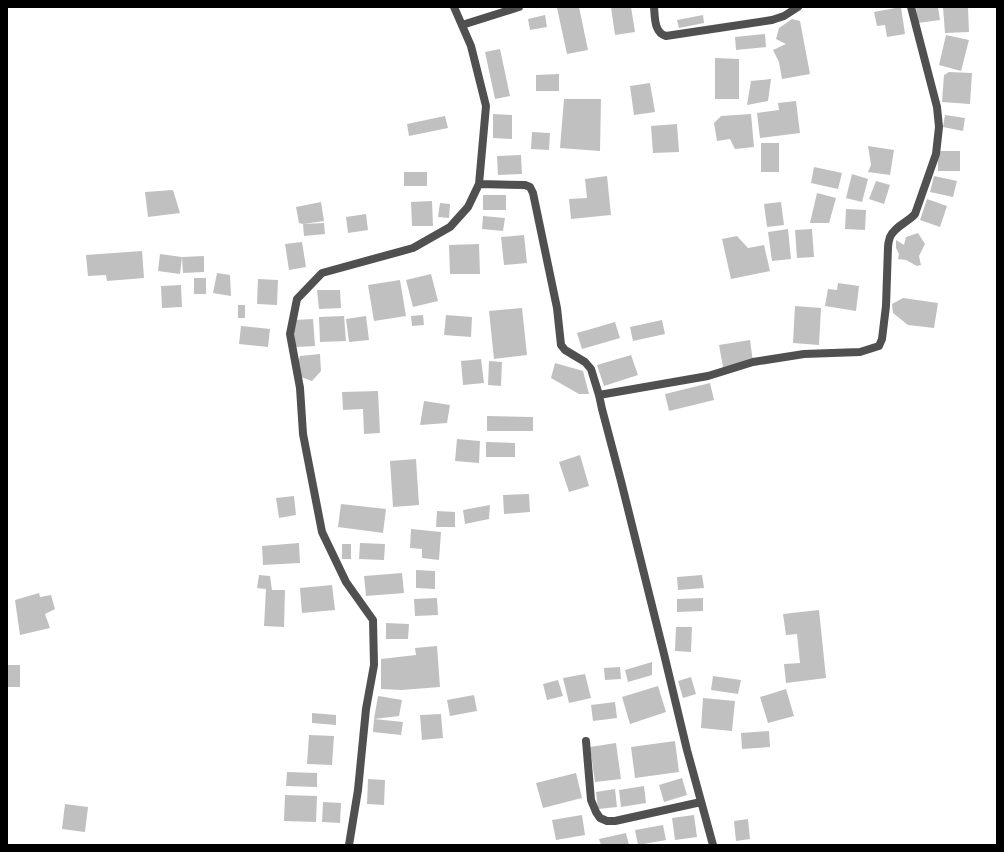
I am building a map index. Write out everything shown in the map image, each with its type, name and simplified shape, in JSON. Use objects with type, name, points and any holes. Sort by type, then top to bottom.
[{"type":"street","points":[[349,845],[358,790],[366,709],[374,665],[373,620],[346,582],[322,532],[303,434],[300,388],[290,334],[297,299],[322,273],[413,248],[450,227],[468,207],[479,184],[486,106],[471,46],[454,7]]},
{"type":"street","points":[[462,25],[519,7]]},
{"type":"street","points":[[654,7],[658,32],[661,35],[666,36],[772,20],[784,16],[798,7]]},
{"type":"street","points":[[599,396],[708,376],[754,362],[804,354],[860,352],[879,346],[882,339],[886,306],[888,247],[890,238],[893,232],[915,214],[936,154],[939,127],[937,107],[911,7]]},
{"type":"street","points":[[479,184],[525,185],[530,187],[533,193],[557,308],[561,345],[565,350],[585,362],[591,369],[621,481],[687,750],[713,845]]},
{"type":"street","points":[[586,741],[591,800],[600,818],[607,821],[615,821],[701,802]]},
{"type":"building","points":[[579,7],[588,50],[567,54],[557,8]]},
{"type":"building","points":[[611,7],[631,7],[635,32],[615,35]]},
{"type":"building","points":[[901,7],[905,34],[887,37],[885,25],[877,26],[874,12]]},
{"type":"building","points":[[916,7],[938,7],[940,20],[918,23]]},
{"type":"building","points":[[943,7],[968,7],[969,32],[945,33]]},
{"type":"building","points":[[545,15],[547,27],[530,30],[528,19]]},
{"type":"building","points":[[703,15],[704,23],[679,28],[677,20]]},
{"type":"building","points":[[792,19],[800,21],[810,74],[782,79],[779,62],[773,50],[786,44],[776,39],[779,28]]},
{"type":"building","points":[[765,34],[766,47],[736,50],[735,37]]},
{"type":"building","points":[[946,35],[969,40],[961,71],[939,65]]},
{"type":"building","points":[[500,49],[510,96],[495,99],[485,52]]},
{"type":"building","points":[[715,58],[739,59],[739,99],[715,99]]},
{"type":"building","points":[[949,72],[972,73],[970,104],[942,102],[944,75]]},
{"type":"building","points":[[559,74],[559,91],[536,91],[536,75]]},
{"type":"building","points":[[771,79],[768,101],[747,105],[751,81]]},
{"type":"building","points":[[650,83],[655,112],[634,115],[630,86]]},
{"type":"building","points":[[564,99],[601,99],[600,151],[560,148]]},
{"type":"building","points":[[796,101],[800,133],[760,138],[757,113],[779,110],[778,103]]},
{"type":"building","points":[[493,114],[512,115],[512,139],[493,138]]},
{"type":"building","points":[[751,114],[754,147],[735,149],[730,139],[717,141],[714,123],[721,116]]},
{"type":"building","points":[[945,115],[965,118],[963,131],[943,127]]},
{"type":"building","points":[[445,116],[448,128],[409,136],[407,124]]},
{"type":"building","points":[[677,124],[679,152],[653,153],[651,126]]},
{"type":"building","points":[[532,132],[550,133],[549,150],[531,149]]},
{"type":"building","points":[[761,143],[779,143],[779,172],[761,172]]},
{"type":"building","points":[[868,146],[894,150],[890,175],[868,172],[871,165]]},
{"type":"building","points":[[938,151],[960,151],[960,171],[938,171]]},
{"type":"building","points":[[521,155],[522,174],[498,175],[497,156]]},
{"type":"building","points":[[814,167],[842,173],[838,189],[811,183]]},
{"type":"building","points":[[404,172],[427,172],[427,186],[404,186]]},
{"type":"building","points":[[852,174],[868,179],[862,202],[846,198]]},
{"type":"building","points":[[607,176],[611,215],[571,219],[569,199],[587,198],[585,179]]},
{"type":"building","points":[[934,176],[957,181],[953,197],[930,192]]},
{"type":"building","points":[[876,181],[890,185],[884,204],[869,199]]},
{"type":"building","points":[[173,190],[180,213],[148,217],[145,192]]},
{"type":"building","points":[[817,193],[836,198],[829,223],[810,223]]},
{"type":"building","points":[[483,195],[506,195],[506,210],[483,210]]},
{"type":"building","points":[[927,199],[947,206],[940,227],[920,220]]},
{"type":"building","points":[[432,201],[433,226],[412,226],[411,202]]},
{"type":"building","points":[[321,202],[324,221],[303,224],[299,223],[296,207]]},
{"type":"building","points":[[781,202],[784,225],[767,227],[764,204]]},
{"type":"building","points":[[440,203],[450,204],[449,218],[438,217]]},
{"type":"building","points":[[846,209],[866,210],[865,230],[845,229]]},
{"type":"building","points":[[366,214],[368,230],[348,233],[346,217]]},
{"type":"building","points":[[483,216],[505,218],[503,231],[482,229]]},
{"type":"building","points":[[324,223],[325,234],[304,236],[303,224]]},
{"type":"building","points":[[788,229],[791,259],[772,261],[768,232]]},
{"type":"building","points":[[812,229],[814,257],[797,258],[795,230]]},
{"type":"building","points":[[918,233],[925,244],[919,256],[921,265],[917,266],[906,260],[898,259],[899,254],[896,248],[896,240],[904,245],[906,237]]},
{"type":"building","points":[[524,235],[527,263],[504,265],[501,237]]},
{"type":"building","points":[[737,236],[748,248],[764,245],[770,271],[731,279],[722,239]]},
{"type":"building","points":[[302,242],[306,267],[289,270],[285,244]]},
{"type":"building","points":[[479,244],[480,274],[450,274],[449,245]]},
{"type":"building","points":[[142,251],[144,278],[107,281],[106,275],[88,276],[86,255]]},
{"type":"building","points":[[160,254],[182,257],[180,274],[158,271]]},
{"type":"building","points":[[204,256],[204,272],[183,273],[182,257]]},
{"type":"building","points":[[217,273],[230,275],[231,296],[213,293]]},
{"type":"building","points":[[431,274],[438,301],[413,307],[406,280]]},
{"type":"building","points":[[194,278],[206,278],[206,294],[194,294]]},
{"type":"building","points":[[258,279],[278,280],[277,305],[257,304]]},
{"type":"building","points":[[400,280],[406,316],[374,321],[368,285]]},
{"type":"building","points":[[838,283],[859,286],[856,311],[825,306],[828,289],[837,290]]},
{"type":"building","points":[[181,285],[182,307],[162,308],[161,286]]},
{"type":"building","points":[[317,290],[340,290],[341,308],[319,309]]},
{"type":"building","points":[[903,298],[938,303],[934,328],[908,325],[893,313],[892,304]]},
{"type":"building","points":[[238,305],[245,305],[245,318],[238,318]]},
{"type":"building","points":[[795,306],[821,308],[819,345],[793,343]]},
{"type":"building","points":[[522,308],[527,355],[494,359],[489,311]]},
{"type":"building","points":[[423,315],[424,325],[412,326],[411,316]]},
{"type":"building","points":[[446,315],[472,317],[471,337],[444,335]]},
{"type":"building","points":[[344,316],[346,341],[320,342],[319,317]]},
{"type":"building","points":[[366,316],[369,340],[349,342],[346,319]]},
{"type":"building","points":[[313,319],[315,346],[295,347],[293,320]]},
{"type":"building","points":[[662,320],[665,334],[633,341],[630,327]]},
{"type":"building","points":[[615,322],[620,338],[582,349],[577,333]]},
{"type":"building","points":[[241,326],[270,329],[268,347],[239,344]]},
{"type":"building","points":[[750,340],[753,362],[723,367],[719,345]]},
{"type":"building","points":[[320,354],[321,371],[312,381],[301,377],[298,362],[300,356]]},
{"type":"building","points":[[631,355],[638,375],[604,386],[597,365]]},
{"type":"building","points":[[481,359],[484,383],[463,385],[461,361]]},
{"type":"building","points":[[489,361],[502,362],[501,386],[488,385]]},
{"type":"building","points":[[555,363],[583,371],[589,394],[579,394],[551,378]]},
{"type":"building","points":[[710,383],[714,400],[669,411],[665,394]]},
{"type":"building","points":[[378,391],[380,433],[364,434],[363,409],[343,410],[342,392]]},
{"type":"building","points":[[424,401],[450,405],[447,423],[420,425]]},
{"type":"building","points":[[487,416],[533,417],[533,431],[487,431]]},
{"type":"building","points":[[457,439],[480,441],[479,463],[455,461]]},
{"type":"building","points":[[486,442],[515,443],[515,457],[486,457]]},
{"type":"building","points":[[580,455],[589,486],[569,492],[559,462]]},
{"type":"building","points":[[416,459],[419,505],[393,507],[390,461]]},
{"type":"building","points":[[529,494],[530,512],[504,514],[503,495]]},
{"type":"building","points":[[294,496],[296,515],[279,518],[276,498]]},
{"type":"building","points":[[341,504],[386,509],[383,533],[338,527]]},
{"type":"building","points":[[490,505],[489,519],[465,524],[463,510]]},
{"type":"building","points":[[437,511],[455,512],[455,527],[436,527]]},
{"type":"building","points":[[411,529],[441,532],[439,560],[422,558],[422,549],[410,548]]},
{"type":"building","points":[[299,543],[300,563],[263,565],[262,546]]},
{"type":"building","points":[[360,543],[385,544],[384,560],[359,559]]},
{"type":"building","points":[[342,544],[351,544],[351,559],[342,559]]},
{"type":"building","points":[[416,570],[435,571],[435,589],[416,588]]},
{"type":"building","points":[[402,573],[404,593],[366,596],[364,576]]},
{"type":"building","points":[[259,575],[270,576],[272,590],[285,590],[284,627],[264,626],[266,589],[257,588]]},
{"type":"building","points":[[702,575],[704,588],[678,590],[677,577]]},
{"type":"building","points":[[332,585],[335,610],[302,613],[300,588]]},
{"type":"building","points":[[39,593],[40,597],[51,595],[55,609],[45,614],[50,628],[20,635],[15,600]]},
{"type":"building","points":[[437,598],[438,615],[415,616],[414,599]]},
{"type":"building","points":[[703,598],[703,611],[677,612],[677,599]]},
{"type":"building","points":[[819,610],[826,678],[786,683],[784,664],[800,663],[797,634],[786,635],[783,614]]},
{"type":"building","points":[[386,623],[409,624],[408,639],[386,639]]},
{"type":"building","points":[[676,627],[692,627],[691,652],[675,651]]},
{"type":"building","points":[[437,646],[440,687],[401,690],[381,689],[381,659],[416,655],[415,648]]},
{"type":"building","points":[[652,662],[652,675],[628,682],[625,670]]},
{"type":"building","points":[[7,665],[20,665],[20,687],[7,687]]},
{"type":"building","points":[[620,667],[621,679],[605,680],[604,668]]},
{"type":"building","points":[[585,674],[591,698],[569,703],[563,678]]},
{"type":"building","points":[[713,676],[741,680],[738,694],[711,690]]},
{"type":"building","points":[[691,677],[696,694],[683,698],[678,681]]},
{"type":"building","points":[[558,680],[563,696],[547,700],[543,684]]},
{"type":"building","points":[[658,686],[666,712],[630,724],[622,697]]},
{"type":"building","points":[[786,689],[794,716],[768,723],[760,697]]},
{"type":"building","points":[[474,695],[477,711],[450,716],[447,700]]},
{"type":"building","points":[[378,696],[402,700],[399,716],[374,719]]},
{"type":"building","points":[[703,698],[735,701],[732,731],[701,728]]},
{"type":"building","points":[[615,702],[617,718],[593,721],[591,705]]},
{"type":"building","points":[[312,713],[336,715],[336,725],[312,723]]},
{"type":"building","points":[[441,714],[443,738],[422,740],[420,715]]},
{"type":"building","points":[[374,719],[403,722],[401,735],[373,732]]},
{"type":"building","points":[[769,731],[770,747],[742,749],[741,733]]},
{"type":"building","points":[[309,735],[334,736],[332,765],[307,764]]},
{"type":"building","points":[[675,741],[679,772],[635,778],[631,747]]},
{"type":"building","points":[[616,743],[621,779],[595,782],[590,747]]},
{"type":"building","points":[[287,772],[317,773],[317,787],[286,786]]},
{"type":"building","points":[[576,773],[582,798],[543,808],[536,783]]},
{"type":"building","points":[[682,778],[687,795],[664,802],[659,785]]},
{"type":"building","points":[[368,779],[385,780],[384,805],[367,804]]},
{"type":"building","points":[[644,786],[646,803],[621,807],[619,790]]},
{"type":"building","points":[[615,789],[617,807],[598,809],[596,792]]},
{"type":"building","points":[[285,795],[317,796],[316,822],[284,821]]},
{"type":"building","points":[[323,802],[341,803],[340,823],[322,822]]},
{"type":"building","points":[[65,804],[88,807],[85,832],[62,829]]},
{"type":"building","points":[[582,815],[585,835],[556,840],[552,820]]},
{"type":"building","points":[[694,815],[697,837],[675,840],[672,818]]},
{"type":"building","points":[[748,819],[750,839],[736,841],[734,821]]},
{"type":"building","points":[[663,825],[666,840],[638,845],[635,830]]},
{"type":"building","points":[[626,833],[629,845],[601,845],[599,839]]}]
